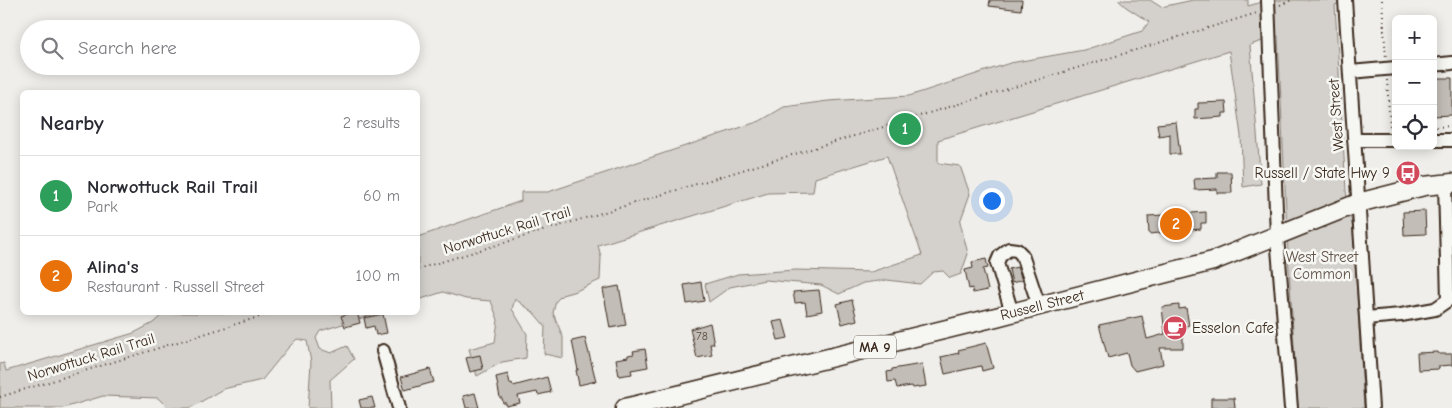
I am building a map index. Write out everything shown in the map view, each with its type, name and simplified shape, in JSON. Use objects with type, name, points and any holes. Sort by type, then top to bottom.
[{"type":"highway","name":"Russell Street","points":[[625,408],[1012,313],[1213,261],[1358,203],[1424,186],[1448,183]]},
{"type":"street","name":"West Street","points":[[1344,0],[1372,408]]},
{"type":"street","points":[[1269,4],[1277,236],[1290,408]]},
{"type":"street","points":[[1437,65],[1452,64]]},
{"type":"street","points":[[1350,72],[1392,68]]},
{"type":"street","points":[[1354,140],[1392,140]]},
{"type":"street","points":[[1437,140],[1452,140]]},
{"type":"street","points":[[1366,318],[1435,309],[1446,304],[1448,300],[1448,183]]},
{"type":"street","points":[[1012,313],[997,263],[1000,256],[1009,249],[1017,250],[1022,255],[1039,306]]},
{"type":"street","points":[[383,351],[398,408]]},
{"type":"path","name":"Norwottuck Rail Trail","points":[[420,268],[1269,4],[1292,0]]},
{"type":"path","points":[[1437,127],[1452,126]]},
{"type":"path","name":"Norwottuck Rail Trail","points":[[0,396],[265,315]]},
{"type":"green space","name":"West Street Common","points":[[1118,0],[1150,0],[1161,7],[1193,0],[1248,0],[1248,6],[1269,0],[1349,0],[1335,5],[1346,191],[1353,229],[1364,408],[1298,408],[1288,253],[1278,36],[1250,45],[1261,184],[1243,187],[1241,136],[1229,51],[938,140],[938,163],[960,166],[970,194],[960,222],[968,254],[961,274],[950,278],[943,271],[933,272],[920,284],[887,280],[863,283],[839,294],[821,285],[765,280],[730,287],[709,302],[705,284],[738,274],[796,270],[871,272],[922,255],[887,156],[815,178],[813,192],[768,193],[598,245],[601,257],[600,280],[562,295],[556,301],[553,313],[563,337],[563,358],[544,354],[545,326],[533,312],[515,299],[512,309],[527,334],[526,358],[502,362],[477,376],[469,349],[495,342],[498,320],[491,301],[466,299],[443,292],[420,299],[420,236],[521,201],[521,192],[548,192],[760,121],[784,107],[828,101],[909,96],[1010,63],[1084,50],[1142,31],[1149,22]]},
{"type":"green space","points":[[162,315],[372,315],[320,331],[316,338],[320,349],[331,353],[347,346],[354,359],[330,380],[331,408],[308,408],[311,362],[307,341],[297,339],[262,380],[223,389],[190,408],[168,408],[158,398],[103,396],[63,408],[0,408],[0,364],[4,363],[6,371],[134,333],[153,323]]},
{"type":"building","points":[[990,0],[1022,0],[1021,10],[989,6]]},
{"type":"building","points":[[1437,78],[1452,78],[1452,115],[1437,116]]},
{"type":"building","points":[[1226,102],[1227,113],[1223,113],[1223,117],[1195,119],[1195,109],[1198,109],[1198,103]]},
{"type":"building","points":[[1176,122],[1180,154],[1170,154],[1170,134],[1159,136],[1157,124]]},
{"type":"building","points":[[1217,172],[1231,172],[1232,193],[1217,193],[1217,189],[1195,190],[1194,179],[1217,178]]},
{"type":"building","points":[[1425,211],[1426,234],[1404,235],[1403,212]]},
{"type":"building","points":[[1206,212],[1206,223],[1201,223],[1201,229],[1149,234],[1148,216]]},
{"type":"building","points":[[986,259],[988,268],[983,269],[988,290],[973,293],[972,288],[969,289],[965,270],[973,268],[972,262]]},
{"type":"building","points":[[1017,267],[1022,280],[1012,283],[1009,269]]},
{"type":"building","points":[[701,282],[704,301],[687,304],[684,285]]},
{"type":"building","points":[[619,286],[626,325],[610,328],[603,289]]},
{"type":"building","points":[[819,290],[822,311],[807,314],[805,302],[795,303],[793,292]]},
{"type":"building","points":[[852,300],[857,320],[842,324],[837,304]]},
{"type":"building","points":[[1179,305],[1179,309],[1186,308],[1189,325],[1186,326],[1186,330],[1183,330],[1183,348],[1160,348],[1163,364],[1135,371],[1130,365],[1127,353],[1108,358],[1099,325],[1142,316],[1147,339],[1165,334],[1162,307]]},
{"type":"building","points":[[358,315],[360,323],[345,327],[341,316]]},
{"type":"building","points":[[383,315],[387,333],[376,335],[374,326],[366,328],[364,318]]},
{"type":"building","points":[[783,320],[788,338],[778,340],[773,322]]},
{"type":"building","points":[[710,323],[714,344],[710,344],[712,355],[697,358],[690,329]]},
{"type":"building","points":[[585,338],[596,381],[579,385],[572,341]]},
{"type":"building","points":[[986,343],[993,368],[982,371],[981,366],[945,374],[941,357],[959,353],[958,350]]},
{"type":"building","points":[[645,349],[648,367],[631,370],[632,374],[619,376],[616,359],[628,357],[628,355],[634,354],[633,351]]},
{"type":"building","points":[[1438,352],[1439,354],[1452,354],[1452,365],[1439,366],[1439,369],[1418,370],[1417,353]]},
{"type":"building","points":[[480,355],[483,369],[470,372],[466,358]]},
{"type":"building","points":[[922,364],[926,386],[897,388],[895,381],[888,382],[887,372],[892,371],[892,369]]},
{"type":"building","points":[[430,369],[434,382],[405,390],[401,377]]},
{"type":"building","points":[[508,374],[510,384],[512,383],[513,386],[547,377],[551,392],[538,395],[537,392],[518,396],[520,403],[506,406],[506,403],[503,403],[502,398],[500,398],[496,377]]},
{"type":"building","points":[[475,393],[479,408],[466,408],[463,396]]},
{"type":"building","points":[[372,397],[375,408],[361,408],[359,400]]},
{"type":"building","points":[[1211,398],[1234,398],[1235,408],[1211,408]]},
{"type":"place","name":"Norwottuck Rail Trail","points":[[905,129]]},
{"type":"place","name":"Russell / State Hwy 9","points":[[1408,173]]},
{"type":"place","name":"Alina's","points":[[1176,224]]},
{"type":"place","name":"Esselon Cafe","points":[[1175,328]]}]
